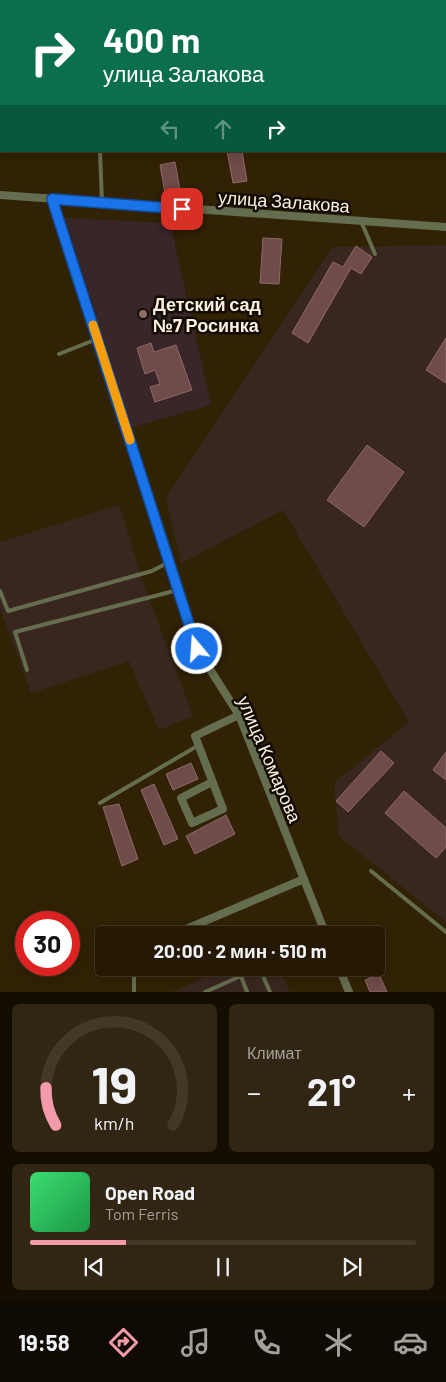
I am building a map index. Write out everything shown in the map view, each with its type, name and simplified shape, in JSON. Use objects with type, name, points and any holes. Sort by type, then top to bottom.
[{"type":"street","name":"улица Залакова","points":[[0,196],[446,228]]},
{"type":"street","name":"улица Комарова","points":[[52,199],[197,649],[239,715],[322,926]]},
{"type":"street","points":[[212,782],[181,798],[192,823],[223,809],[196,736],[239,715]]},
{"type":"street","points":[[194,926],[304,880]]},
{"type":"street","points":[[342,976],[349,992]]},
{"type":"lane","points":[[100,152],[102,203]]},
{"type":"lane","points":[[361,221],[375,254]]},
{"type":"lane","points":[[59,354],[97,339]]},
{"type":"lane","points":[[0,591],[8,611],[152,571],[169,562]]},
{"type":"lane","points":[[27,670],[16,632],[178,590]]},
{"type":"lane","points":[[100,803],[199,744]]},
{"type":"lane","points":[[372,871],[446,932]]},
{"type":"lane","points":[[134,976],[134,992]]},
{"type":"lane","points":[[205,992],[241,976],[247,992]]},
{"type":"lane","points":[[263,976],[270,992]]},
{"type":"lane","points":[[216,987],[218,992]]},
{"type":"shaded area","name":"Детский сад №7 Росинка","points":[[65,218],[170,223],[211,405],[132,427]]},
{"type":"shaded area","points":[[446,245],[446,922],[339,836],[334,783],[409,722],[283,510],[181,563],[166,498],[332,247]]},
{"type":"shaded area","points":[[119,505],[147,593],[193,716],[159,730],[129,661],[31,693],[0,608],[0,542]]},
{"type":"shaded area","points":[[208,976],[283,976],[290,992],[173,992]]},
{"type":"building","points":[[227,152],[242,152],[247,181],[233,183]]},
{"type":"building","points":[[175,162],[180,190],[165,193],[160,165]]},
{"type":"building","points":[[263,238],[282,239],[279,284],[260,283]]},
{"type":"building","points":[[356,246],[372,257],[361,274],[351,268],[308,343],[292,333],[333,262],[343,267]]},
{"type":"building","points":[[446,338],[446,383],[426,370]]},
{"type":"building","points":[[151,343],[154,352],[176,345],[192,390],[155,402],[150,387],[160,384],[155,370],[145,374],[137,348]]},
{"type":"building","points":[[367,445],[404,472],[364,527],[327,500]]},
{"type":"building","points":[[381,751],[394,763],[348,812],[336,801]]},
{"type":"building","points":[[446,752],[446,780],[433,770]]},
{"type":"building","points":[[191,763],[198,779],[173,790],[166,774]]},
{"type":"building","points":[[154,784],[178,839],[164,845],[141,790]]},
{"type":"building","points":[[404,791],[446,828],[446,847],[436,858],[385,813]]},
{"type":"building","points":[[119,804],[138,859],[122,866],[103,807]]},
{"type":"building","points":[[226,815],[235,834],[195,854],[186,836]]},
{"type":"building","points":[[380,976],[387,992],[370,992],[365,980]]},
{"type":"slow traffic","points":[[93,325],[130,440]]},
{"type":"place","name":"Детский сад №7 Росинка","points":[[143,314]]},
{"type":"route","points":[[182,209],[52,199],[197,649]]}]
